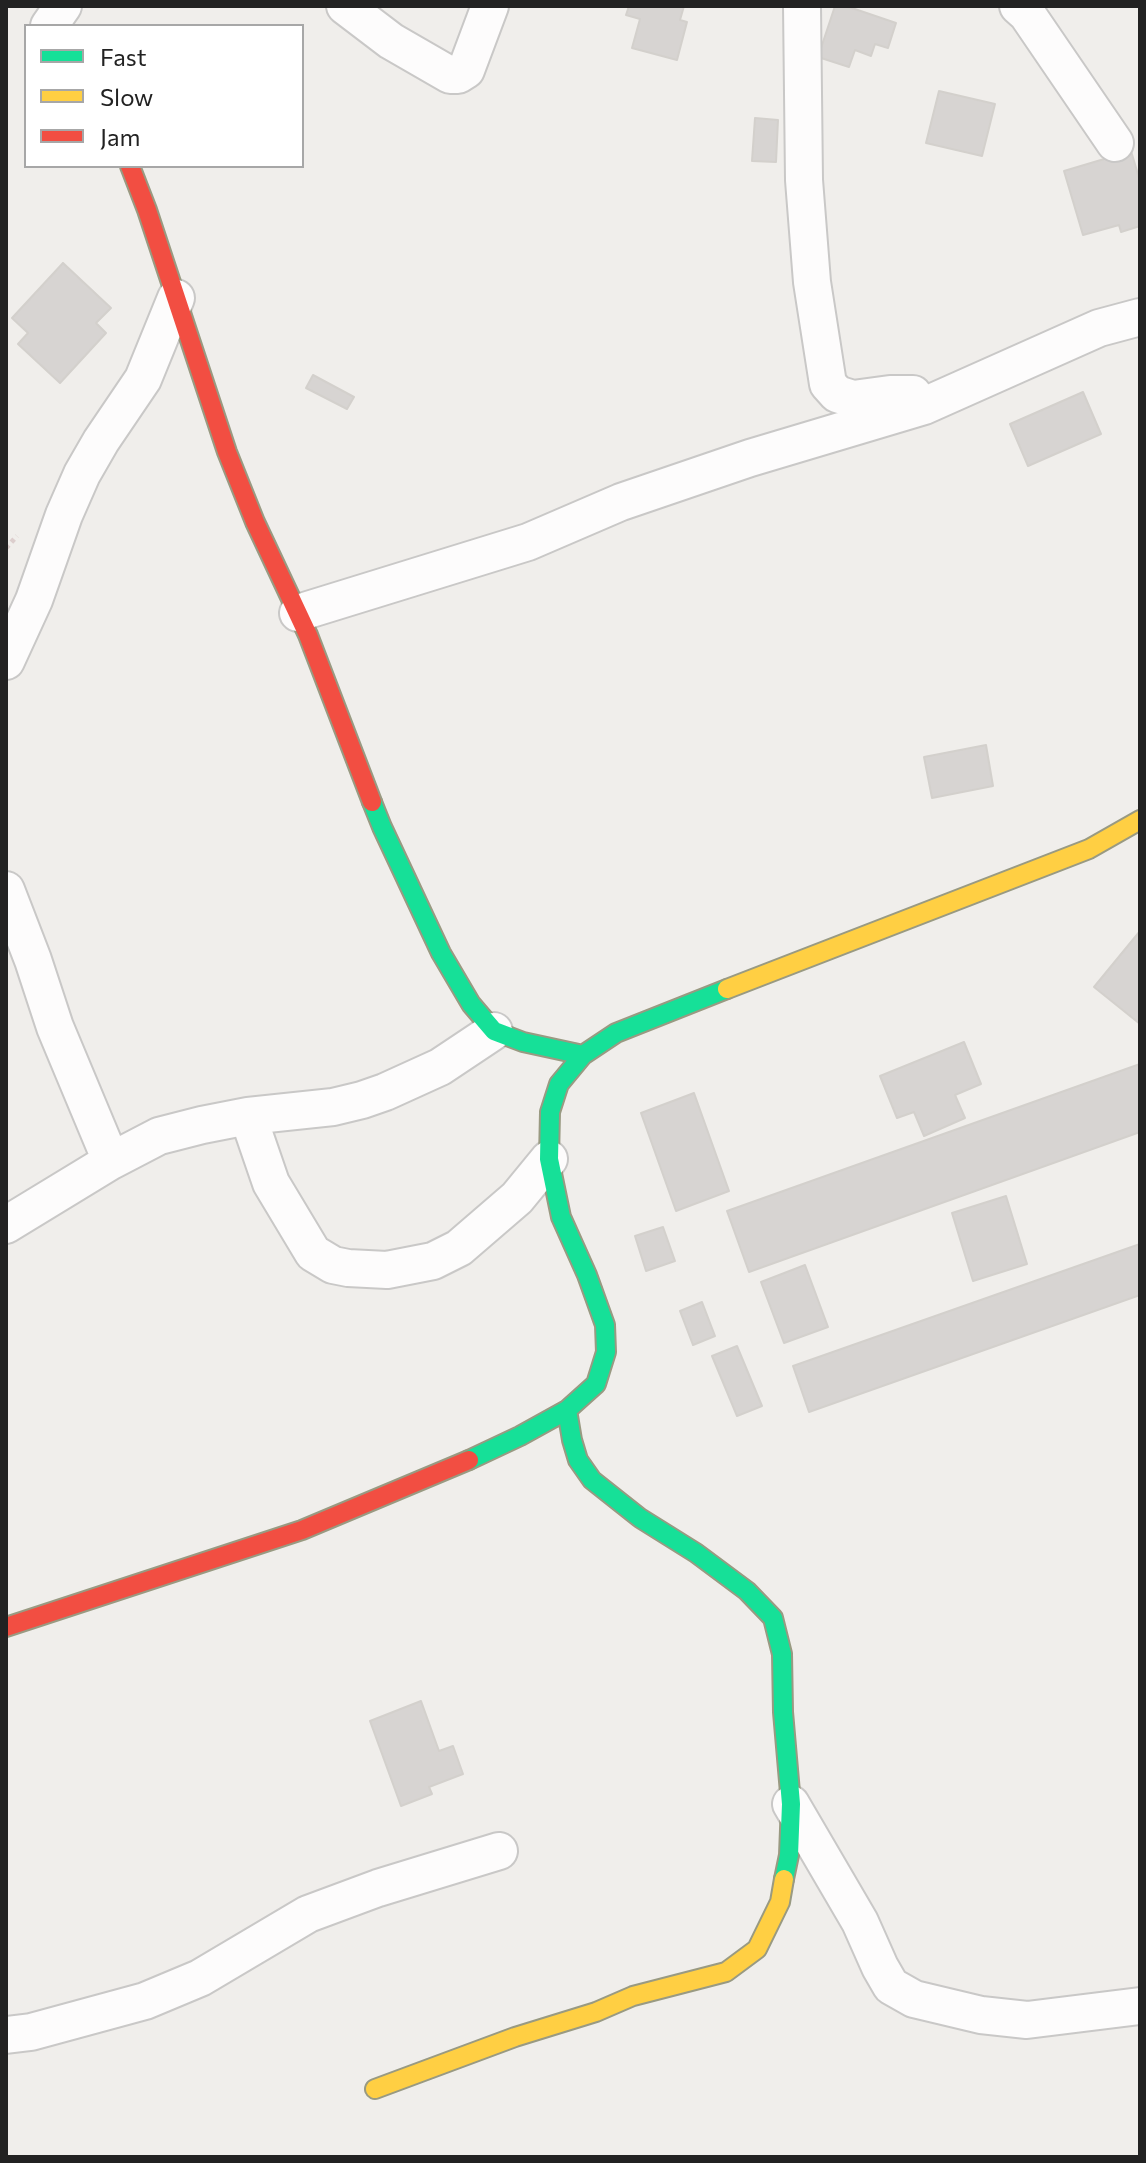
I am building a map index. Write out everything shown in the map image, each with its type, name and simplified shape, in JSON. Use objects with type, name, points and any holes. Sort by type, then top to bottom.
[{"type":"street","points":[[50,24],[63,6]]},
{"type":"street","points":[[345,6],[391,41],[450,75],[466,70],[490,6]]},
{"type":"street","points":[[802,6],[804,180],[812,282],[828,384],[837,394],[853,399],[890,394],[951,394]]},
{"type":"street","points":[[1018,6],[1027,14],[1115,143]]},
{"type":"street","points":[[131,168],[227,452],[255,522],[298,613],[377,814],[441,953],[471,1004],[494,1031],[534,1045],[583,1055]]},
{"type":"street","points":[[6,661],[34,600],[82,474],[143,379],[176,298]]},
{"type":"street","points":[[298,613],[528,542],[621,502],[750,458],[924,406],[1099,328],[1140,317]]},
{"type":"street","points":[[6,1627],[302,1530],[449,1469],[567,1410],[596,1384],[606,1352],[605,1325],[561,1217],[549,1159],[550,1112],[559,1084],[583,1055],[616,1033],[1089,849],[1140,820]]},
{"type":"street","points":[[6,890],[20,961],[55,1027],[111,1161]]},
{"type":"street","points":[[6,1225],[111,1161],[159,1136],[248,1116],[333,1107],[374,1096],[440,1067],[494,1031]]},
{"type":"street","points":[[248,1116],[271,1183],[313,1253],[333,1265],[348,1268],[387,1270],[433,1261],[459,1248],[517,1198],[549,1159]]},
{"type":"street","points":[[375,2089],[515,2037],[596,2012],[633,1996],[726,1972],[757,1949],[780,1902],[789,1855],[791,1804],[783,1712],[782,1654],[773,1618],[747,1591],[696,1553],[640,1518],[592,1480],[578,1460],[567,1410]]},
{"type":"street","points":[[791,1804],[860,1922],[891,1986],[902,1993],[914,1999],[981,2015],[1027,2020],[1140,2006]]},
{"type":"street","points":[[6,2035],[44,2029],[145,2001],[200,1978],[308,1914],[378,1888],[499,1851]]},
{"type":"building","points":[[629,6],[684,6],[680,20],[687,22],[677,60],[632,48],[640,19],[626,15]]},
{"type":"building","points":[[835,6],[846,6],[896,23],[888,48],[875,44],[871,56],[855,50],[849,67],[818,57]]},
{"type":"building","points":[[939,91],[995,104],[982,156],[926,143]]},
{"type":"building","points":[[755,118],[778,120],[776,162],[752,161]]},
{"type":"building","points":[[1131,151],[1140,181],[1140,226],[1121,232],[1119,225],[1083,235],[1064,171]]},
{"type":"building","points":[[63,263],[111,308],[96,323],[106,333],[60,383],[18,344],[28,333],[12,318]]},
{"type":"building","points":[[313,375],[354,397],[347,409],[306,388]]},
{"type":"building","points":[[1083,392],[1101,434],[1028,466],[1010,424]]},
{"type":"building","points":[[986,745],[993,786],[932,798],[924,757]]},
{"type":"building","points":[[1140,931],[1140,1024],[1094,987]]},
{"type":"building","points":[[964,1042],[981,1084],[955,1095],[965,1118],[924,1136],[914,1112],[897,1118],[880,1076]]},
{"type":"building","points":[[1140,1064],[1140,1132],[749,1272],[727,1211]]},
{"type":"building","points":[[694,1093],[729,1191],[676,1211],[641,1113]]},
{"type":"building","points":[[1006,1196],[1027,1264],[973,1281],[952,1213]]},
{"type":"building","points":[[663,1227],[675,1261],[646,1271],[635,1236]]},
{"type":"building","points":[[1140,1244],[1140,1295],[809,1412],[793,1366]]},
{"type":"building","points":[[805,1265],[828,1327],[784,1343],[761,1282]]},
{"type":"building","points":[[702,1302],[715,1336],[693,1345],[680,1311]]},
{"type":"building","points":[[737,1346],[762,1406],[737,1416],[712,1356]]},
{"type":"building","points":[[421,1701],[439,1751],[453,1746],[463,1774],[429,1787],[432,1794],[401,1806],[370,1721]]},
{"type":"traffic: fast","points":[[372,802],[441,953],[471,1004],[494,1031],[523,1042],[583,1055]]},
{"type":"traffic: fast","points":[[469,1460],[567,1410],[596,1384],[606,1352],[605,1325],[561,1217],[549,1159],[550,1112],[559,1084],[583,1055],[616,1033],[727,989]]},
{"type":"traffic: fast","points":[[567,1410],[578,1460],[592,1480],[640,1518],[696,1553],[747,1591],[773,1618],[782,1654],[783,1712],[791,1804],[789,1855],[784,1879]]},
{"type":"traffic: slow","points":[[727,989],[1089,849],[1140,820]]},
{"type":"traffic: slow","points":[[375,2089],[515,2037],[596,2012],[633,1996],[726,1972],[757,1949],[780,1902],[784,1879]]},
{"type":"traffic: jam","points":[[131,168],[227,452],[255,522],[308,635],[372,802]]},
{"type":"traffic: jam","points":[[6,1627],[302,1530],[469,1460]]}]
